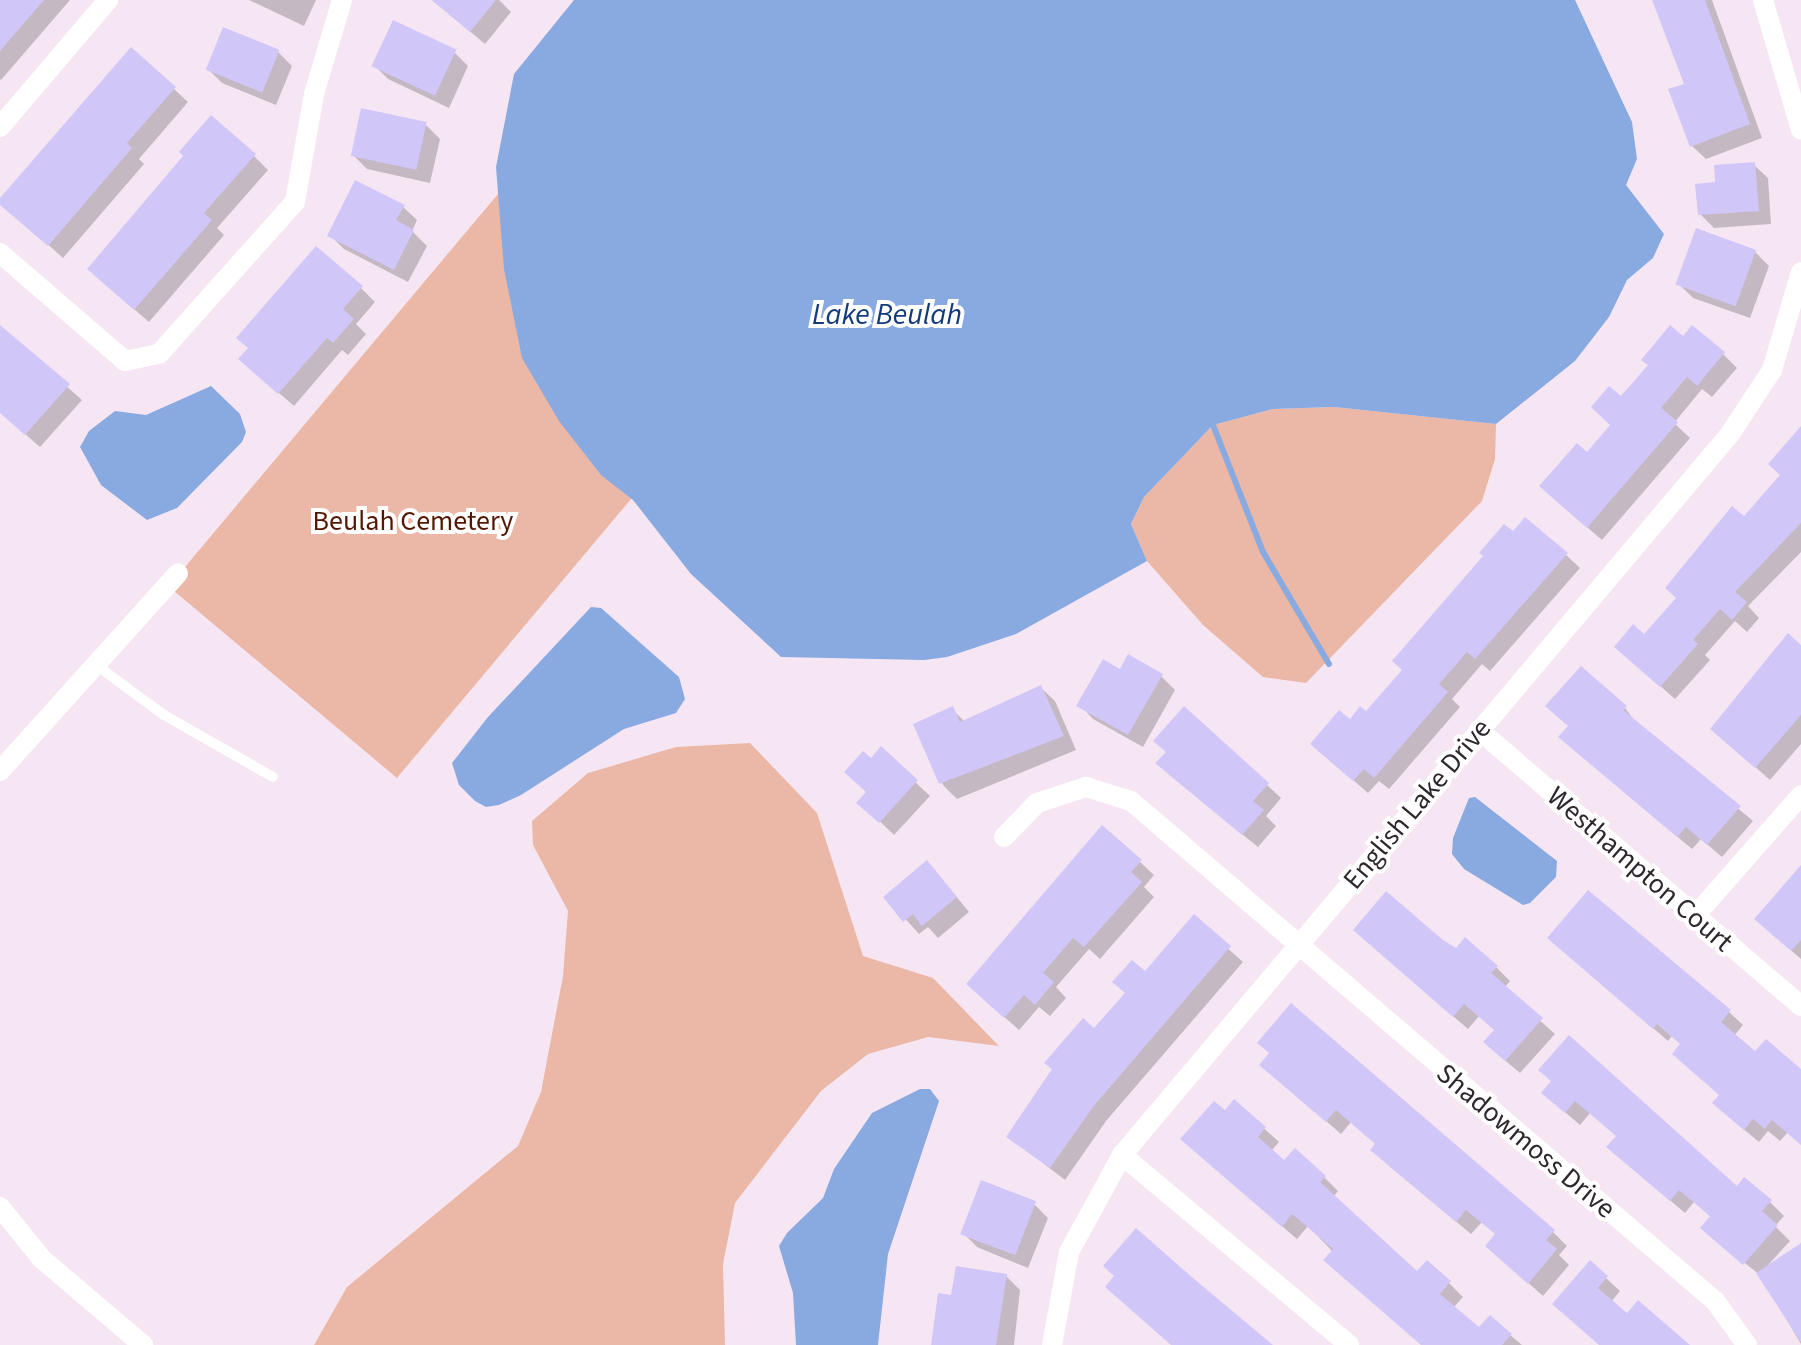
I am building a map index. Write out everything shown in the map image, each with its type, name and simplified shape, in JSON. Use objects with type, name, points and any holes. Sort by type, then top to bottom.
[{"type":"street","points":[[0,127],[108,0]]},
{"type":"street","points":[[0,254],[125,361],[159,354],[296,202],[314,94],[342,0]]},
{"type":"street","points":[[1763,0],[1801,130]]},
{"type":"street","name":"English Lake Drive","points":[[1052,1345],[1068,1252],[1122,1155],[1730,434],[1772,370],[1801,272]]},
{"type":"street","points":[[0,771],[178,573]]},
{"type":"street","name":"Westhampton Court","points":[[1479,730],[1801,1006]]},
{"type":"street","name":"Shadowmoss Drive","points":[[1004,837],[1037,803],[1086,787],[1131,801],[1715,1302],[1747,1345]]},
{"type":"street","points":[[1694,917],[1801,795]]},
{"type":"street","points":[[1122,1155],[1349,1345]]},
{"type":"street","points":[[0,1207],[42,1259],[143,1345]]},
{"type":"lane","points":[[96,665],[164,716],[273,777]]},
{"type":"green space","name":"Beulah Cemetery","points":[[555,126],[783,318],[397,778],[169,586]]},
{"type":"green space","points":[[1334,407],[1496,424],[1495,459],[1482,501],[1306,683],[1263,677],[1203,625],[1147,561],[1131,524],[1144,497],[1213,425],[1273,409]]},
{"type":"green space","points":[[750,743],[817,813],[863,956],[933,978],[999,1046],[928,1037],[868,1054],[821,1091],[735,1203],[723,1264],[725,1345],[314,1345],[347,1287],[518,1146],[541,1092],[563,976],[568,911],[533,845],[532,821],[588,773],[676,747]]},
{"type":"water","name":"Lake Beulah","points":[[574,0],[1575,0],[1632,122],[1637,159],[1626,185],[1664,234],[1653,258],[1627,280],[1609,317],[1575,361],[1496,424],[1334,407],[1273,409],[1213,425],[1144,497],[1131,524],[1147,561],[1016,634],[947,657],[924,660],[781,657],[691,574],[633,500],[601,475],[559,421],[522,358],[504,269],[496,167],[514,74]]},
{"type":"water","points":[[211,386],[240,414],[246,432],[242,442],[177,508],[147,520],[101,485],[80,447],[89,431],[115,411],[146,415]]},
{"type":"water","points":[[591,607],[601,608],[679,677],[685,699],[676,713],[624,729],[521,795],[486,807],[475,801],[459,785],[452,763],[488,717]]},
{"type":"water","points":[[1475,797],[1557,861],[1556,877],[1530,903],[1523,905],[1464,869],[1452,854],[1453,838],[1469,798]]},
{"type":"water","points":[[920,1089],[930,1089],[939,1101],[888,1254],[878,1345],[796,1345],[793,1293],[779,1246],[823,1198],[834,1169],[872,1113]]},
{"type":"building","points":[[0,0],[44,0],[0,51]]},
{"type":"building","points":[[432,0],[496,0],[470,32]]},
{"type":"building","points":[[1652,0],[1705,0],[1750,124],[1690,147],[1668,89],[1684,84]]},
{"type":"building","points":[[393,20],[456,50],[435,96],[371,66]]},
{"type":"building","points":[[223,27],[280,50],[262,93],[206,70]]},
{"type":"building","points":[[131,47],[176,87],[127,143],[132,148],[48,246],[0,205],[0,198]]},
{"type":"building","points":[[361,108],[427,122],[416,170],[351,156]]},
{"type":"building","points":[[211,115],[256,154],[204,213],[212,220],[134,310],[87,269],[183,156],[179,152]]},
{"type":"building","points":[[1755,162],[1759,211],[1698,215],[1695,184],[1715,182],[1714,165]]},
{"type":"building","points":[[355,180],[405,205],[396,220],[414,230],[394,270],[327,236]]},
{"type":"building","points":[[1696,228],[1756,250],[1736,306],[1675,284]]},
{"type":"building","points":[[316,246],[363,286],[343,309],[354,319],[333,343],[327,338],[278,394],[238,359],[248,348],[236,338]]},
{"type":"building","points":[[0,325],[70,384],[25,435],[0,413]]},
{"type":"building","points":[[1670,325],[1683,336],[1692,325],[1725,352],[1697,386],[1687,377],[1661,408],[1678,422],[1587,528],[1539,486],[1577,443],[1587,452],[1610,425],[1591,407],[1609,386],[1621,396],[1648,365],[1641,360]]},
{"type":"building","points":[[1801,426],[1801,523],[1735,592],[1747,602],[1732,620],[1720,609],[1693,640],[1698,644],[1660,687],[1614,647],[1633,624],[1644,634],[1676,598],[1665,588],[1732,506],[1744,516],[1780,475],[1768,464]]},
{"type":"building","points":[[1525,517],[1568,553],[1475,659],[1467,652],[1439,684],[1448,692],[1374,778],[1364,769],[1353,781],[1310,744],[1339,710],[1350,719],[1360,706],[1366,711],[1402,670],[1392,661],[1483,556],[1479,553],[1504,524],[1513,531]]},
{"type":"building","points":[[1788,633],[1801,645],[1801,715],[1755,768],[1710,729]]},
{"type":"building","points":[[1128,654],[1163,674],[1128,735],[1076,706],[1103,659],[1120,669]]},
{"type":"building","points":[[1581,666],[1627,706],[1623,710],[1741,806],[1707,845],[1686,827],[1677,837],[1558,737],[1568,726],[1545,706]]},
{"type":"building","points":[[1041,685],[1064,736],[939,784],[913,724],[953,706],[960,722]]},
{"type":"building","points":[[1184,706],[1269,783],[1253,801],[1264,810],[1242,835],[1155,763],[1166,752],[1153,741]]},
{"type":"building","points":[[881,746],[918,780],[879,823],[856,803],[866,792],[844,772],[863,751],[871,758]]},
{"type":"building","points":[[1102,825],[1142,860],[1131,872],[1142,882],[1084,947],[1073,938],[1043,973],[1054,982],[1035,1005],[1024,995],[1004,1018],[966,984]]},
{"type":"building","points":[[927,860],[957,897],[922,926],[913,914],[903,922],[883,897]]},
{"type":"building","points":[[1801,865],[1801,940],[1791,951],[1754,919]]},
{"type":"building","points":[[1588,890],[1731,1010],[1721,1022],[1755,1051],[1766,1039],[1801,1069],[1801,1145],[1772,1120],[1765,1129],[1753,1119],[1744,1130],[1712,1103],[1719,1095],[1672,1054],[1680,1044],[1657,1024],[1653,1029],[1547,938]]},
{"type":"building","points":[[1386,891],[1456,948],[1465,937],[1498,966],[1491,973],[1543,1018],[1505,1061],[1483,1042],[1494,1030],[1464,1004],[1453,1017],[1353,930]]},
{"type":"building","points":[[1194,914],[1231,946],[1093,1107],[1050,1168],[1006,1137],[1052,1069],[1044,1063],[1083,1018],[1094,1028],[1125,993],[1112,982],[1132,960],[1145,971]]},
{"type":"building","points":[[1291,1003],[1555,1230],[1546,1240],[1557,1249],[1528,1284],[1485,1246],[1495,1234],[1466,1210],[1456,1222],[1370,1150],[1375,1144],[1336,1110],[1326,1122],[1259,1065],[1269,1053],[1257,1043]]},
{"type":"building","points":[[1569,1035],[1737,1186],[1744,1177],[1772,1200],[1762,1211],[1778,1225],[1743,1265],[1700,1228],[1710,1216],[1679,1190],[1670,1201],[1606,1147],[1616,1136],[1575,1101],[1565,1113],[1541,1093],[1551,1081],[1538,1070]]},
{"type":"building","points":[[1234,1099],[1266,1127],[1258,1137],[1284,1160],[1295,1148],[1326,1176],[1320,1182],[1417,1271],[1427,1260],[1451,1281],[1440,1294],[1479,1327],[1490,1315],[1512,1334],[1502,1345],[1421,1345],[1323,1260],[1333,1249],[1292,1214],[1282,1227],[1180,1139],[1214,1101],[1225,1110]]},
{"type":"building","points":[[981,1180],[1036,1201],[1015,1255],[960,1234]]},
{"type":"building","points":[[1136,1228],[1273,1345],[1171,1345],[1105,1287],[1114,1276],[1103,1266]]},
{"type":"building","points":[[1801,1243],[1801,1342],[1756,1273]]},
{"type":"building","points":[[1590,1260],[1608,1276],[1598,1288],[1627,1313],[1638,1300],[1690,1345],[1599,1345],[1552,1304]]},
{"type":"building","points":[[956,1266],[1007,1274],[996,1345],[931,1345],[938,1293],[951,1295]]},
{"type":"waterway","points":[[1207,421],[1213,425],[1263,552],[1329,664]]}]
